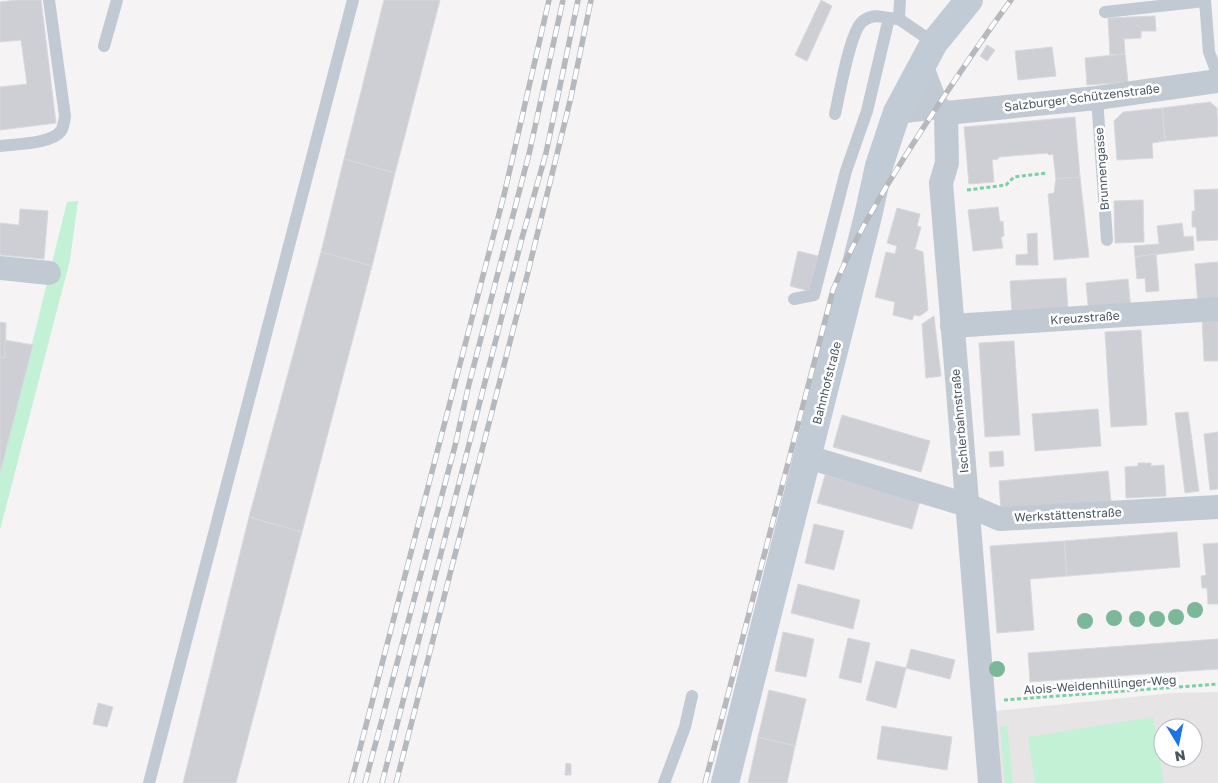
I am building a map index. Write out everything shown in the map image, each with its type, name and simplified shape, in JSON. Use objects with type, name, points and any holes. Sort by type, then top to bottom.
[{"type":"main road","name":"Bahnhofstraße","points":[[725,783],[808,457],[879,166],[898,112],[934,43],[969,0]]},
{"type":"street","name":"Ischlerbahnstraße","points":[[922,67],[942,110],[947,164],[941,183],[990,783]]},
{"type":"street","name":"Salzburger Schützenstraße","points":[[898,112],[1097,98],[1218,81]]},
{"type":"street","points":[[0,268],[49,273]]},
{"type":"street","name":"Kreuzstraße","points":[[952,326],[1218,309]]},
{"type":"street","name":"Werkstättenstraße","points":[[808,457],[967,505],[1000,519],[1218,507]]},
{"type":"lane","points":[[0,146],[44,140],[60,132],[64,124],[65,116],[49,0]]},
{"type":"lane","points":[[104,46],[117,0]]},
{"type":"lane","points":[[149,783],[352,0]]},
{"type":"lane","points":[[794,299],[814,296],[846,171],[867,111],[900,0]]},
{"type":"lane","points":[[1105,12],[1205,1],[1209,52],[1218,76]]},
{"type":"lane","points":[[835,114],[849,51],[861,22],[874,15],[894,18],[934,43]]},
{"type":"lane","name":"Brunnengasse","points":[[1097,98],[1108,240]]},
{"type":"lane","points":[[664,783],[685,726],[692,696]]},
{"type":"path","points":[[967,190],[1006,185],[1014,177],[1047,173]]},
{"type":"path","name":"Alois-Weidenhillinger-Weg","points":[[982,702],[1218,684]]},
{"type":"shaded area","points":[[1218,692],[1218,783],[999,783],[995,711],[1173,693]]},
{"type":"green space","points":[[78,201],[70,260],[0,530],[0,473],[67,202]]},
{"type":"green space","points":[[1153,717],[1153,768],[1162,768],[1164,783],[1035,783],[1028,737]]},
{"type":"green space","points":[[1007,726],[1013,783],[1005,783],[1000,727]]},
{"type":"building","points":[[41,0],[56,123],[0,130],[0,87],[27,84],[21,40],[0,42],[0,2]]},
{"type":"building","points":[[384,0],[440,0],[395,173],[344,159]]},
{"type":"building","points":[[821,0],[832,6],[807,61],[795,55]]},
{"type":"building","points":[[1155,16],[1156,31],[1141,31],[1141,38],[1124,39],[1125,54],[1110,55],[1108,18]]},
{"type":"building","points":[[987,45],[995,50],[987,61],[980,56]]},
{"type":"building","points":[[1052,47],[1056,76],[1018,80],[1015,51]]},
{"type":"building","points":[[1125,54],[1128,82],[1087,85],[1085,58]]},
{"type":"building","points":[[1210,102],[1217,108],[1218,136],[1165,141],[1162,108]]},
{"type":"building","points":[[1162,108],[1165,141],[1152,143],[1153,158],[1117,160],[1114,121],[1123,112]]},
{"type":"building","points":[[1075,117],[1080,177],[1056,179],[1053,154],[1049,155],[1047,153],[999,157],[992,160],[994,182],[969,184],[964,127]]},
{"type":"building","points":[[344,159],[395,173],[372,266],[321,252]]},
{"type":"building","points":[[1080,177],[1089,257],[1054,260],[1048,194],[1054,193],[1056,179]]},
{"type":"building","points":[[1218,189],[1218,240],[1197,241],[1196,227],[1192,227],[1192,211],[1195,211],[1194,190]]},
{"type":"building","points":[[1143,200],[1144,242],[1115,243],[1114,201]]},
{"type":"building","points":[[998,207],[1000,222],[1003,221],[1004,236],[1001,237],[1003,248],[973,251],[968,210]]},
{"type":"building","points":[[897,208],[920,214],[917,226],[921,227],[915,249],[923,252],[928,310],[920,316],[914,315],[912,320],[893,315],[895,302],[875,297],[886,252],[895,254],[897,246],[887,243]]},
{"type":"building","points":[[20,209],[48,211],[44,259],[0,255],[0,223],[19,225]]},
{"type":"building","points":[[1182,223],[1184,237],[1193,236],[1194,250],[1135,257],[1134,246],[1159,244],[1157,226]]},
{"type":"building","points":[[1037,233],[1038,265],[1016,265],[1016,255],[1028,254],[1027,234]]},
{"type":"building","points":[[798,251],[818,256],[809,291],[790,286]]},
{"type":"building","points":[[321,252],[372,266],[302,532],[249,517]]},
{"type":"building","points":[[1156,254],[1159,291],[1146,292],[1145,278],[1137,279],[1135,257]]},
{"type":"building","points":[[1218,262],[1218,305],[1198,306],[1195,264]]},
{"type":"building","points":[[1066,278],[1068,311],[1012,315],[1010,281]]},
{"type":"building","points":[[1128,279],[1131,310],[1089,314],[1086,283]]},
{"type":"building","points":[[934,316],[941,376],[926,378],[922,324]]},
{"type":"building","points":[[1218,316],[1218,361],[1204,361],[1202,317]]},
{"type":"building","points":[[0,322],[6,323],[5,358],[0,358]]},
{"type":"building","points":[[1141,330],[1147,425],[1111,427],[1105,332]]},
{"type":"building","points":[[5,340],[33,345],[0,473],[0,358],[5,358]]},
{"type":"building","points":[[1014,341],[1020,435],[985,437],[979,343]]},
{"type":"building","points":[[1098,409],[1101,446],[1035,451],[1032,414]]},
{"type":"building","points":[[1188,412],[1199,491],[1185,493],[1175,413]]},
{"type":"building","points":[[842,415],[930,441],[921,472],[833,447]]},
{"type":"building","points":[[1218,432],[1218,489],[1210,490],[1204,434]]},
{"type":"building","points":[[1003,451],[1004,466],[990,467],[989,452]]},
{"type":"building","points":[[1138,463],[1151,463],[1151,466],[1164,465],[1166,496],[1126,498],[1125,467],[1138,466]]},
{"type":"building","points":[[1108,471],[1111,502],[1001,512],[999,481]]},
{"type":"building","points":[[825,475],[920,501],[912,529],[817,503]]},
{"type":"building","points":[[249,517],[302,532],[236,783],[183,783]]},
{"type":"building","points":[[814,524],[844,531],[834,570],[805,563]]},
{"type":"building","points":[[1177,532],[1180,567],[1067,576],[1064,541]]},
{"type":"building","points":[[1064,541],[1067,576],[1030,579],[1034,630],[997,633],[990,546]]},
{"type":"building","points":[[1218,543],[1218,604],[1208,604],[1207,588],[1202,588],[1201,576],[1206,575],[1203,544]]},
{"type":"building","points":[[798,584],[860,600],[853,629],[791,613]]},
{"type":"building","points":[[783,632],[814,639],[806,677],[775,671]]},
{"type":"building","points":[[848,638],[870,643],[861,683],[839,678]]},
{"type":"building","points":[[1218,639],[1218,669],[1030,682],[1028,653]]},
{"type":"building","points":[[911,649],[955,660],[950,679],[906,668]]},
{"type":"building","points":[[876,661],[906,668],[896,708],[866,700]]},
{"type":"building","points":[[769,690],[806,699],[795,746],[758,737]]},
{"type":"building","points":[[98,703],[113,707],[107,727],[93,724]]},
{"type":"building","points":[[882,726],[952,737],[947,770],[877,759]]},
{"type":"building","points":[[758,737],[795,746],[787,783],[748,783]]},
{"type":"building","points":[[566,763],[571,764],[571,775],[565,775]]},
{"type":"railway","points":[[351,783],[504,195],[549,0]]},
{"type":"railway","points":[[365,783],[455,446],[469,384],[529,154],[563,0]]},
{"type":"railway","points":[[382,783],[522,238],[546,153],[578,0]]},
{"type":"railway","points":[[396,783],[527,276],[571,97],[591,0]]},
{"type":"railway","points":[[705,783],[833,290],[842,268],[887,185],[925,125],[1011,0]]}]
